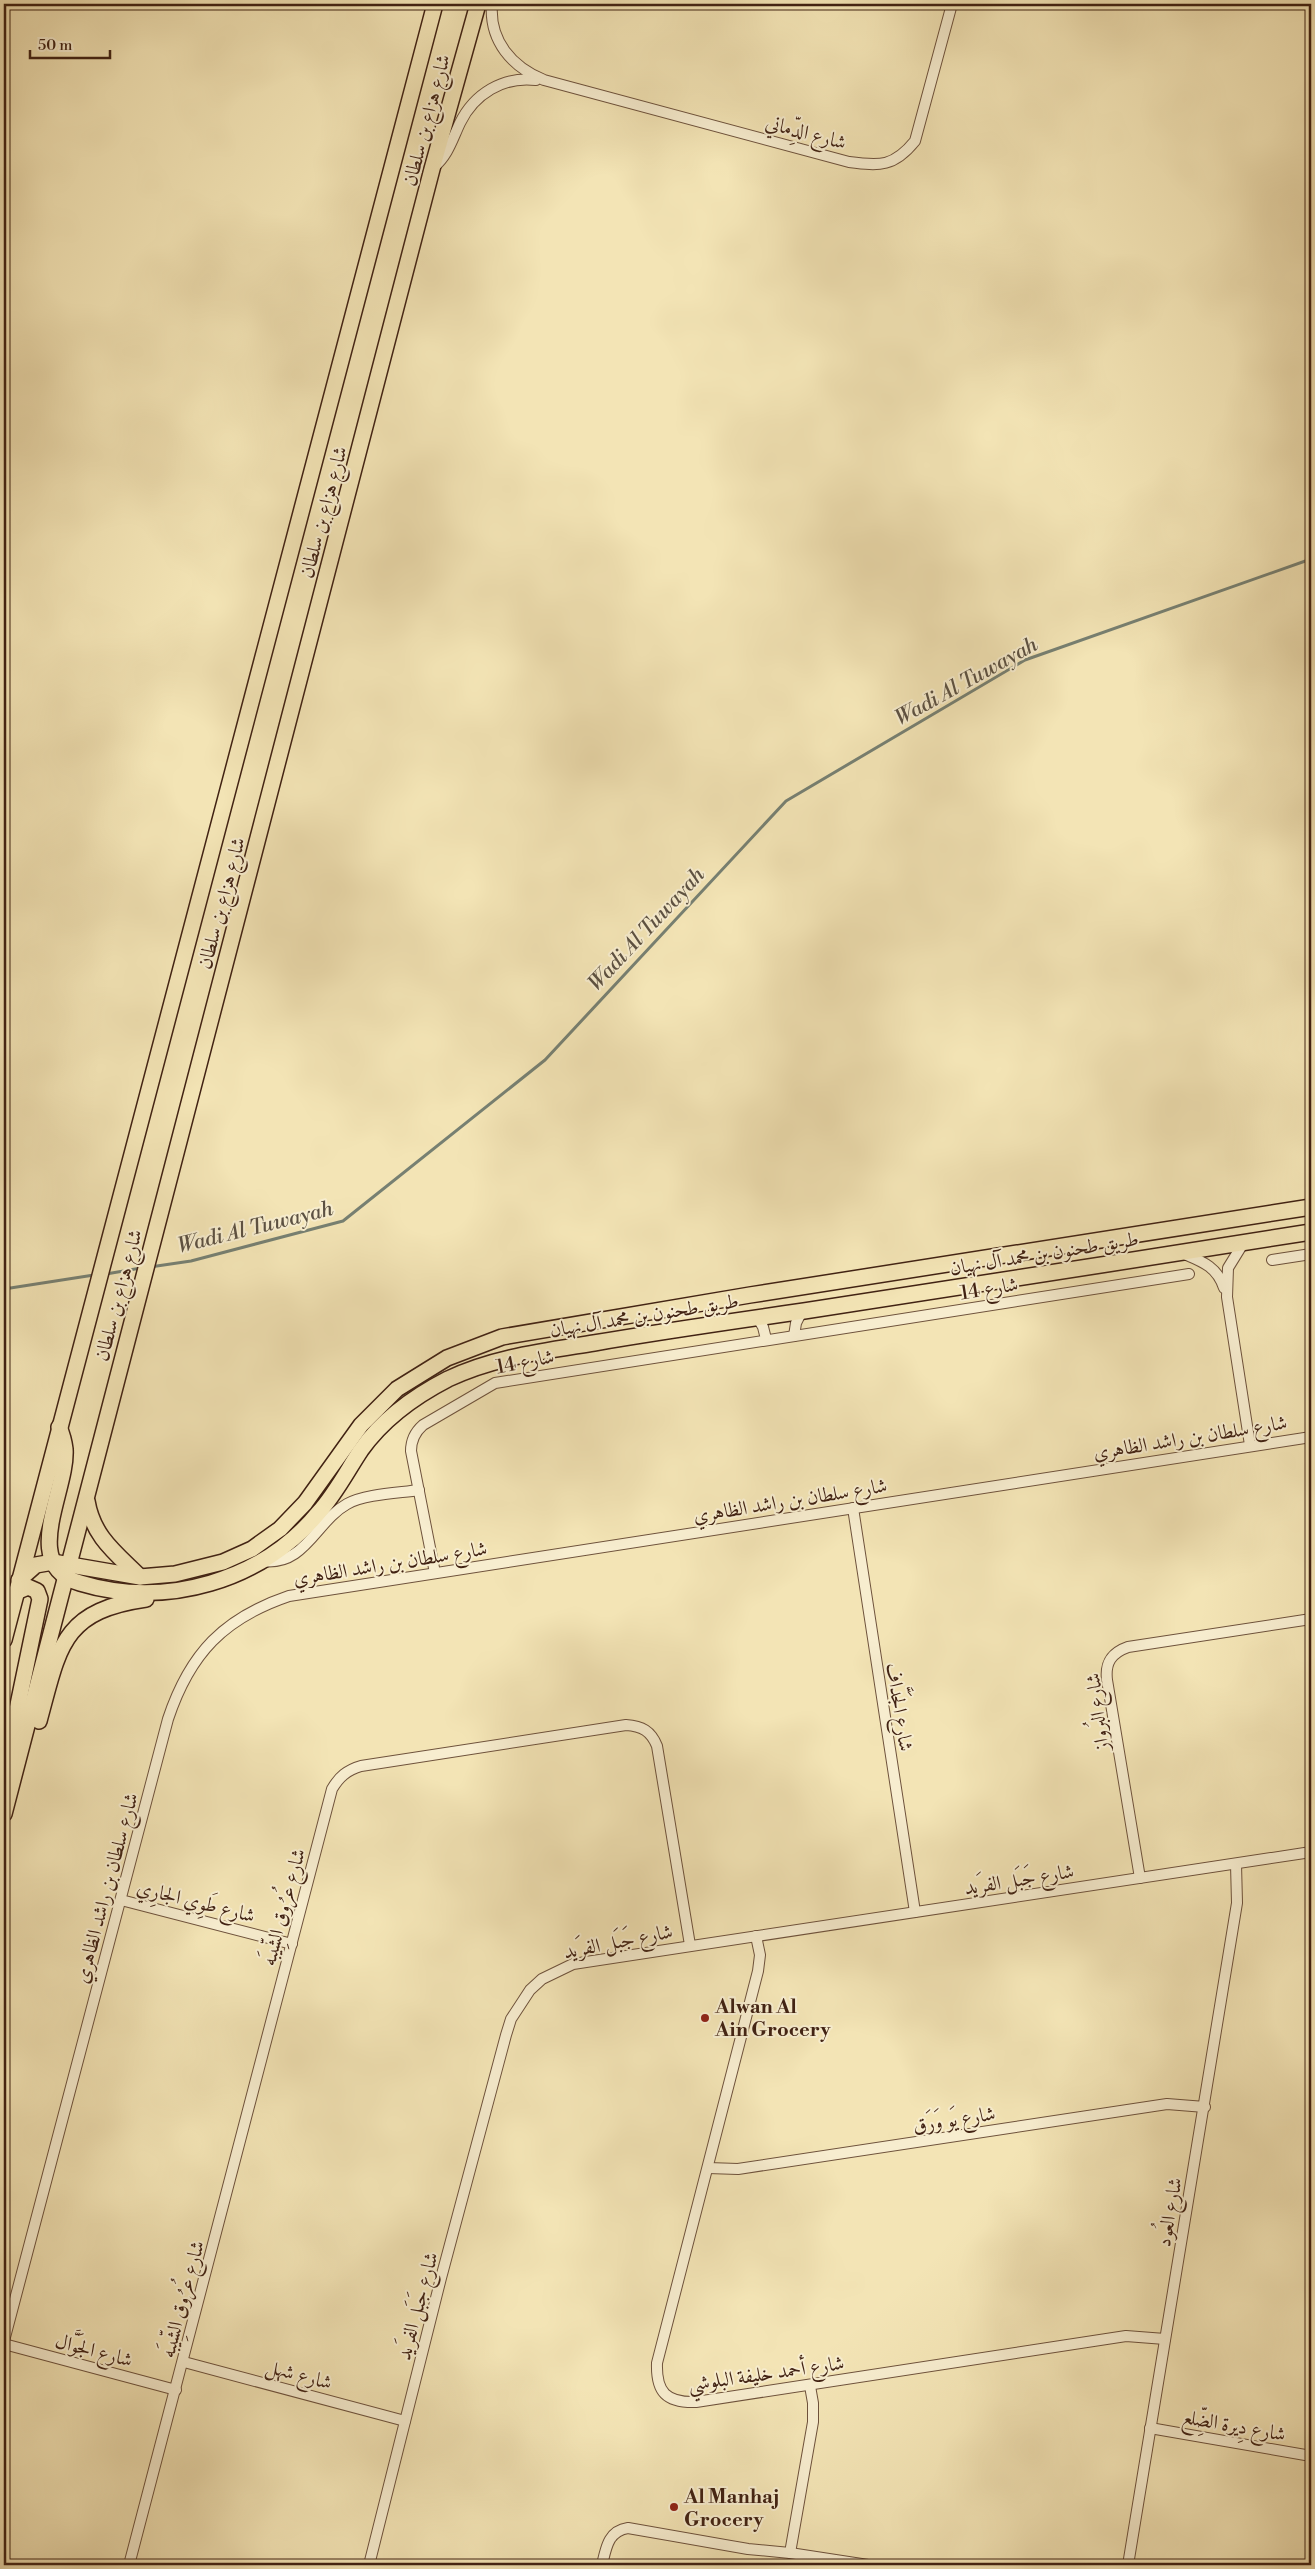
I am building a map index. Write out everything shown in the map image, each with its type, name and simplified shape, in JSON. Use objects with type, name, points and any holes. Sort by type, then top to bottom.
[{"type":"main road","name":"شارع هزاع بن سلطان","points":[[4,1640],[435,4]]},
{"type":"main road","name":"شارع هزاع بن سلطان","points":[[4,1814],[432,169],[478,4]]},
{"type":"main road","name":"طريق طحنون بن محمد آل نهيان","points":[[68,1572],[140,1577],[175,1574],[207,1567],[237,1556],[266,1541],[306,1503],[351,1438],[371,1413],[411,1378],[447,1358],[484,1343],[521,1332],[1311,1207]]},
{"type":"main road","name":"طريق طحنون بن محمد آل نهيان","points":[[68,1572],[103,1589],[123,1591],[165,1591],[203,1586],[234,1576],[262,1561],[305,1528],[328,1502],[372,1436],[394,1414],[421,1394],[455,1376],[492,1362],[624,1338],[1311,1232]]},
{"type":"main road","points":[[624,1338],[625,1326],[633,1321],[710,1308],[750,1295]]},
{"type":"main road","points":[[53,1562],[49,1537],[65,1460],[63,1438],[59,1427]]},
{"type":"main road","points":[[86,1497],[90,1518],[97,1532],[140,1577]]},
{"type":"main road","points":[[18,1586],[36,1565],[53,1562],[68,1572]]},
{"type":"main road","points":[[17,1764],[14,1751],[14,1724],[40,1599],[37,1591],[28,1587],[18,1586]]},
{"type":"main road","points":[[17,1764],[33,1742],[57,1656],[66,1640],[80,1624],[106,1606],[183,1594],[203,1586]]},
{"type":"street","name":"شارع الدِّماني","points":[[492,4],[494,28],[500,45],[512,61],[527,73],[544,80],[849,162],[875,165],[892,162],[905,153],[914,141],[952,4]]},
{"type":"street","name":"شارع الدِّماني","points":[[432,169],[446,154],[468,109],[479,96],[494,87],[510,81],[544,80]]},
{"type":"street","points":[[1227,1297],[1228,1268],[1244,1242]]},
{"type":"street","points":[[1181,1252],[1212,1267],[1221,1279],[1227,1297],[1250,1445]]},
{"type":"street","points":[[1272,1260],[1311,1254]]},
{"type":"street","name":"شارع 14","points":[[435,1573],[411,1446],[416,1432],[423,1425],[495,1383],[1189,1274]]},
{"type":"street","points":[[794,1336],[796,1323],[802,1311]]},
{"type":"street","points":[[757,1317],[763,1327],[766,1339]]},
{"type":"street","name":"شارع سلطان بن راشد الظاهري","points":[[4,2343],[176,1695],[199,1655],[215,1637],[249,1613],[289,1596],[1311,1436]]},
{"type":"street","points":[[262,1561],[279,1562],[292,1556],[309,1542],[340,1508],[353,1501],[419,1490]]},
{"type":"street","name":"شارع الجَدَّاف","points":[[852,1508],[915,1912]]},
{"type":"street","name":"شارع البُرواز","points":[[1140,1878],[1107,1680],[1106,1669],[1110,1659],[1117,1651],[1128,1647],[1311,1619]]},
{"type":"street","name":"شارع عُرُوق الشِّيبَه","points":[[129,2565],[184,2362],[332,1789],[344,1774],[361,1766],[626,1725],[646,1730],[653,1737],[657,1746],[690,1945]]},
{"type":"street","name":"شارع جَبَل الفرَيد","points":[[369,2565],[506,2035],[519,2004],[542,1979],[573,1964],[1311,1852]]},
{"type":"street","name":"شارع العُود","points":[[1128,2565],[1237,1903],[1236,1864]]},
{"type":"street","name":"شارع طَوِي الجارِي","points":[[121,1900],[292,1944]]},
{"type":"street","name":"شارع أحمد خليفة البلوشي","points":[[756,1936],[760,1955],[758,1971],[656,2363],[656,2379],[661,2390],[671,2399],[682,2402],[810,2386],[1126,2336],[1165,2338]]},
{"type":"street","name":"شارع يَو وَرَق","points":[[708,2168],[738,2169],[1166,2104],[1205,2106]]},
{"type":"street","name":"شارع الجَوَّال","points":[[4,2343],[176,2390]]},
{"type":"street","name":"شارع شهل","points":[[184,2362],[405,2421]]},
{"type":"street","points":[[790,2553],[813,2422],[813,2403],[810,2386]]},
{"type":"street","name":"شارع دِيرة الضِّلع","points":[[1150,2428],[1311,2456]]},
{"type":"street","points":[[602,2565],[611,2536],[628,2528],[748,2549],[790,2553],[868,2565]]},
{"type":"waterway","name":"Wadi Al Tuwayah","points":[[150,1267],[191,1261],[343,1221],[545,1060],[786,801],[1025,660],[1311,559]]},
{"type":"waterway","name":"Wadi Al Tuwayah","points":[[106,1274],[141,1268]]},
{"type":"waterway","name":"Wadi Al Tuwayah","points":[[4,1289],[94,1275]]},
{"type":"place","name":"Alwan Al Ain Grocery","points":[[705,2018]]},
{"type":"place","name":"Al Manhaj Grocery","points":[[674,2507]]}]
